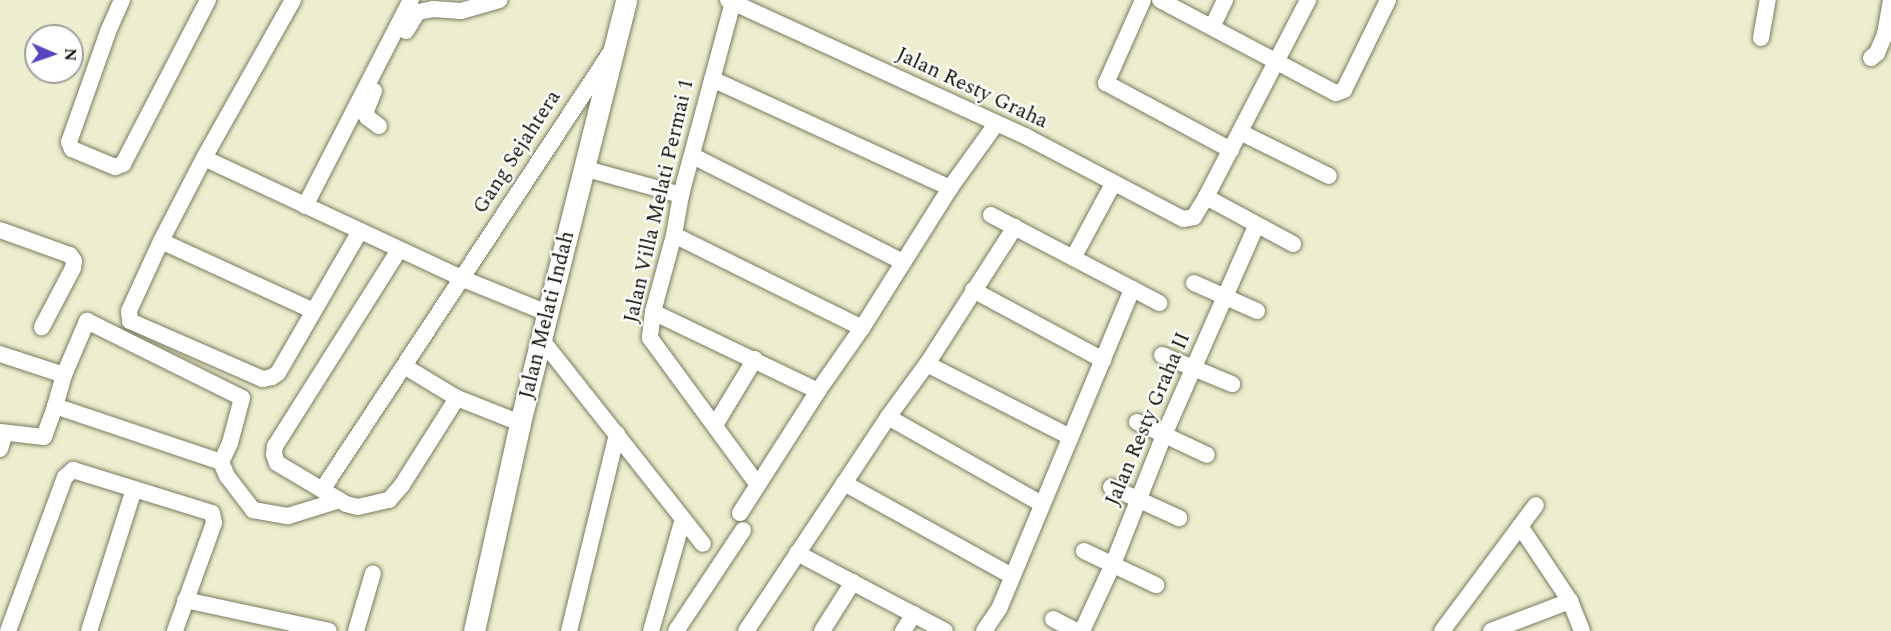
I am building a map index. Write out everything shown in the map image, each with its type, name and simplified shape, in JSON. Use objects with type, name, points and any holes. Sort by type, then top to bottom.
[{"type":"main road","name":"Jalan Melati Indah","points":[[474,631],[520,423],[626,0]]},
{"type":"street","points":[[122,0],[108,32],[69,142],[72,149],[115,167],[123,164],[208,0]]},
{"type":"street","points":[[293,0],[204,158],[161,241],[129,311],[130,321],[263,379],[278,373],[360,231]]},
{"type":"street","points":[[305,206],[411,0]]},
{"type":"street","points":[[379,126],[367,117],[366,106],[418,12],[433,9],[461,11],[499,0]]},
{"type":"street","points":[[1143,0],[1106,83],[1231,150]]},
{"type":"street","points":[[1161,0],[1335,93],[1341,93],[1388,0]]},
{"type":"street","points":[[1212,27],[1225,0]]},
{"type":"street","points":[[1293,244],[1206,197],[1308,0]]},
{"type":"street","points":[[1761,38],[1768,0]]},
{"type":"street","points":[[1870,58],[1877,53],[1885,34],[1891,0]]},
{"type":"street","name":"Jalan Villa Melati Permai 1","points":[[730,1],[693,156],[681,195],[650,338],[758,485]]},
{"type":"street","name":"Jalan Resty Graha","points":[[730,1],[996,124],[1174,216],[1183,219],[1194,217],[1206,197]]},
{"type":"street","name":"Gang Sejahtera","points":[[322,490],[612,51]]},
{"type":"street","points":[[711,79],[950,188]]},
{"type":"street","points":[[741,513],[950,188],[996,124]]},
{"type":"street","points":[[1240,132],[1329,176]]},
{"type":"street","points":[[693,156],[903,262]]},
{"type":"street","points":[[204,158],[461,278],[548,313]]},
{"type":"street","points":[[583,168],[681,195]]},
{"type":"street","points":[[1073,258],[1113,184]]},
{"type":"street","points":[[991,215],[1159,303]]},
{"type":"street","name":"Jalan Resty Graha II","points":[[1079,631],[1113,564],[1164,435],[1256,225]]},
{"type":"street","points":[[746,631],[888,417],[927,364],[1015,226]]},
{"type":"street","points":[[0,230],[70,255],[74,261],[74,268],[42,327]]},
{"type":"street","points":[[674,235],[862,328]]},
{"type":"street","points":[[161,241],[314,311]]},
{"type":"street","points":[[399,250],[275,446],[274,454],[278,463],[340,500],[358,507],[389,500],[402,485],[457,398]]},
{"type":"street","points":[[1194,284],[1257,311]]},
{"type":"street","points":[[984,631],[999,609],[1132,289]]},
{"type":"street","points":[[973,290],[1103,360]]},
{"type":"street","points":[[654,312],[818,391]]},
{"type":"street","points":[[2,438],[44,437],[56,406],[64,375],[87,321],[242,398],[230,443],[221,462]]},
{"type":"street","points":[[541,339],[703,544]]},
{"type":"street","points":[[0,354],[64,375]]},
{"type":"street","points":[[1162,355],[1232,384]]},
{"type":"street","points":[[715,425],[755,359]]},
{"type":"street","points":[[927,364],[1070,437]]},
{"type":"street","points":[[404,366],[457,398],[520,423]]},
{"type":"street","points":[[56,406],[221,462],[227,476],[253,510],[288,516],[340,500]]},
{"type":"street","points":[[888,417],[1042,504]]},
{"type":"street","points":[[1137,422],[1207,455]]},
{"type":"street","points":[[569,631],[617,434]]},
{"type":"street","points":[[9,631],[69,470],[212,513],[214,523],[175,631]]},
{"type":"street","points":[[844,483],[1012,576]]},
{"type":"street","points":[[1111,487],[1179,518]]},
{"type":"street","points":[[89,631],[134,489]]},
{"type":"street","points":[[1442,631],[1536,505]]},
{"type":"street","points":[[651,631],[683,519]]},
{"type":"street","points":[[1520,526],[1570,601],[1582,631]]},
{"type":"street","points":[[676,631],[744,530]]},
{"type":"street","points":[[1083,551],[1156,585]]},
{"type":"street","points":[[797,553],[945,631]]},
{"type":"street","points":[[356,631],[373,573]]},
{"type":"street","points":[[822,631],[853,582]]},
{"type":"street","points":[[185,600],[329,631]]},
{"type":"street","points":[[1491,631],[1570,601]]},
{"type":"street","points":[[903,631],[914,614]]},
{"type":"street","points":[[1053,620],[1079,631]]}]
